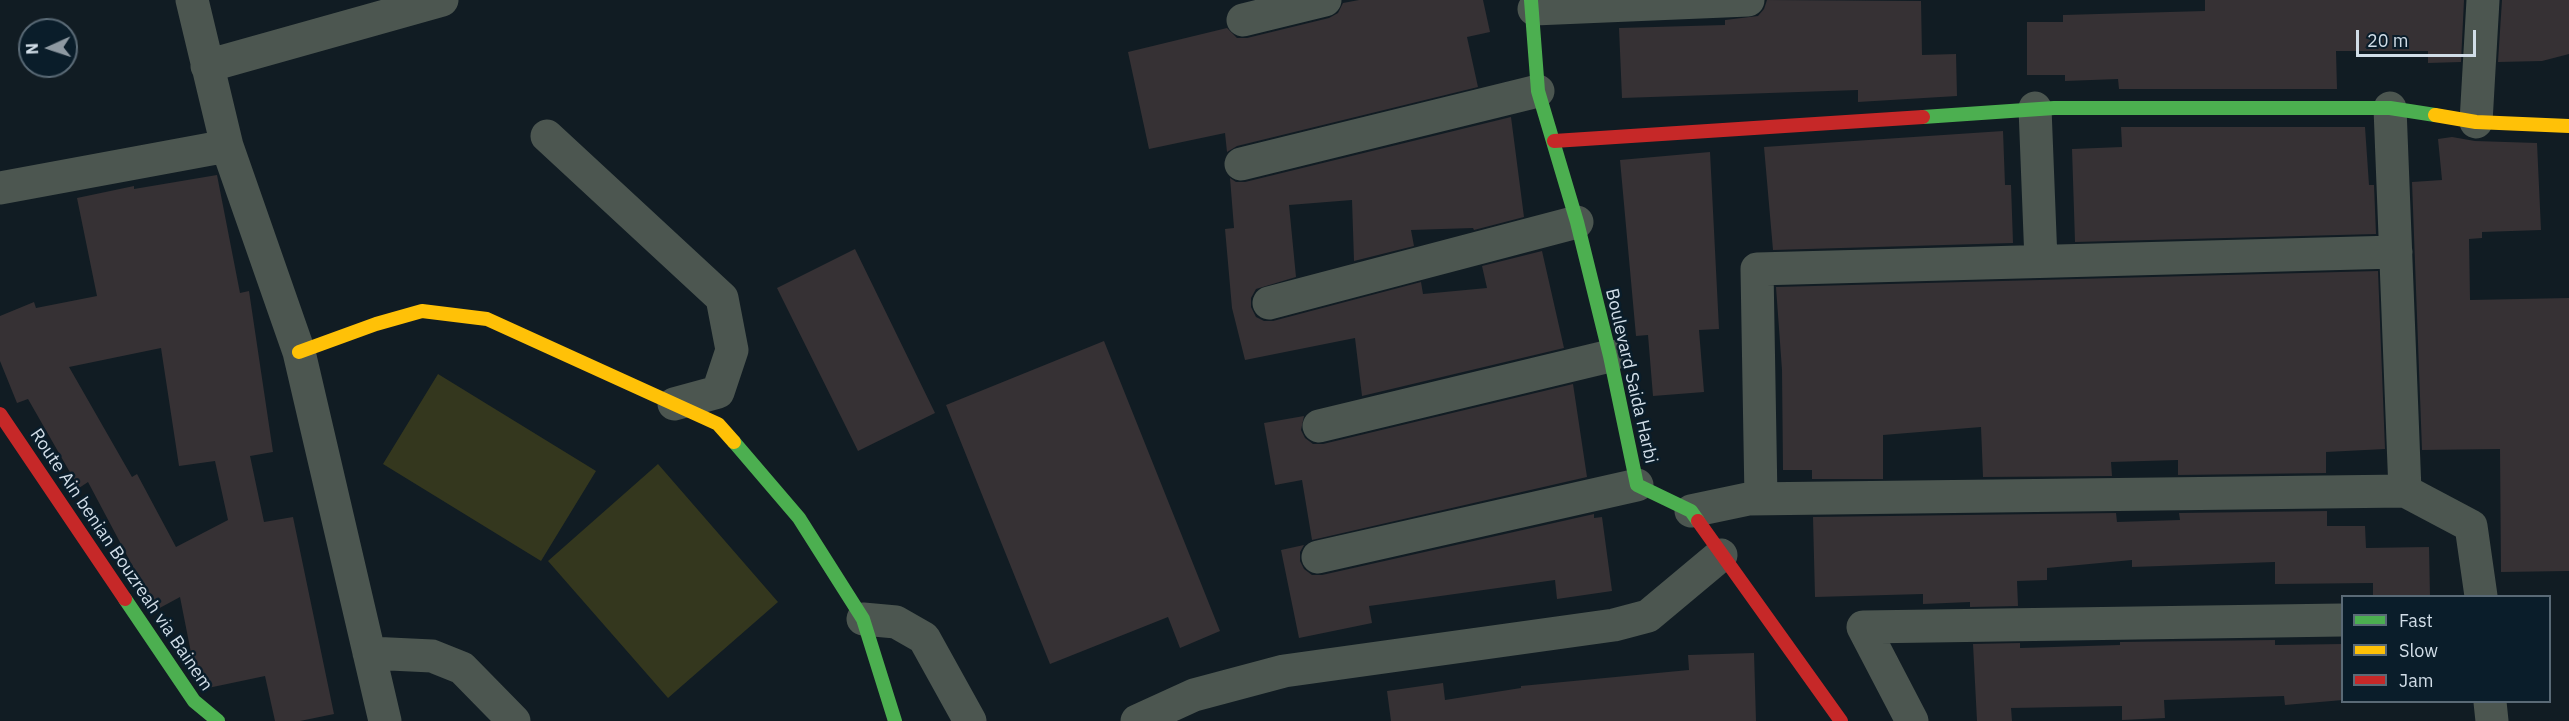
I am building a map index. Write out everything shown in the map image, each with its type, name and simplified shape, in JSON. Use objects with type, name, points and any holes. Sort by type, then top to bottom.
[{"type":"street","points":[[192,0],[227,146],[299,352],[385,721]]},
{"type":"street","points":[[207,66],[442,0]]},
{"type":"street","points":[[1243,20],[1324,0]]},
{"type":"street","points":[[1532,5],[1748,0]]},
{"type":"street","points":[[2476,122],[2483,0]]},
{"type":"street","name":"Boulevard Saida Harbi","points":[[1532,5],[1538,91],[1577,222],[1610,356],[1637,485],[1691,511]]},
{"type":"street","points":[[1241,164],[1538,91]]},
{"type":"street","points":[[1554,141],[2035,108],[2390,108],[2476,122],[2569,126]]},
{"type":"street","points":[[2035,108],[2041,261]]},
{"type":"street","points":[[2390,108],[2405,491]]},
{"type":"street","points":[[547,136],[722,298],[732,350],[718,392],[674,404]]},
{"type":"street","points":[[0,188],[227,146]]},
{"type":"street","points":[[1269,303],[1577,222]]},
{"type":"street","points":[[1761,499],[1757,269],[2396,252]]},
{"type":"street","points":[[299,352],[376,324],[422,311],[487,319],[718,424],[799,518],[863,619],[895,721]]},
{"type":"street","points":[[1319,426],[1610,356]]},
{"type":"street","name":"Route Ain benian Bouzreah via Bainem","points":[[0,414],[194,701],[218,721]]},
{"type":"street","points":[[1318,557],[1637,485]]},
{"type":"street","points":[[1841,721],[1691,511],[1748,499],[2405,491],[2471,526],[2481,595]]},
{"type":"street","points":[[1137,721],[1194,695],[1284,671],[1625,622],[1648,616],[1721,555]]},
{"type":"street","points":[[863,619],[896,622],[924,639],[970,721]]},
{"type":"street","points":[[1912,721],[1863,627],[2341,620]]},
{"type":"street","points":[[369,653],[432,656],[462,668],[514,721]]},
{"type":"street","points":[[2490,703],[2492,721]]},
{"type":"green space","points":[[438,374],[596,471],[541,561],[383,464]]},
{"type":"green space","points":[[658,464],[778,602],[668,698],[548,561]]},
{"type":"building","points":[[1359,0],[1483,0],[1490,32],[1467,37],[1478,87],[1237,146],[1227,152],[1225,133],[1149,149],[1128,52],[1227,28],[1237,38],[1247,38],[1329,18],[1338,13],[1343,3]]},
{"type":"building","points":[[1767,0],[1921,1],[1922,55],[1956,54],[1957,96],[1858,102],[1858,90],[1622,98],[1619,28],[1725,25],[1725,20],[1758,16]]},
{"type":"building","points":[[2205,0],[2464,0],[2461,62],[2428,63],[2428,51],[2336,51],[2337,89],[2119,89],[2118,79],[2065,81],[2065,75],[2027,75],[2027,22],[2063,22],[2063,15],[2205,11]]},
{"type":"building","points":[[2502,0],[2569,0],[2569,54],[2542,61],[2498,62]]},
{"type":"building","points":[[1511,117],[1524,217],[1474,230],[1473,228],[1411,230],[1414,246],[1354,261],[1352,200],[1289,205],[1296,277],[1256,289],[1251,298],[1251,307],[1256,317],[1264,321],[1273,321],[1421,282],[1423,294],[1487,288],[1482,266],[1542,251],[1564,348],[1362,396],[1355,338],[1245,360],[1232,308],[1225,229],[1234,228],[1230,178],[1236,182],[1245,182]]},
{"type":"building","points":[[2121,127],[2365,127],[2369,185],[2374,185],[2376,234],[2075,242],[2072,149],[2122,147]]},
{"type":"building","points":[[2003,131],[2005,185],[2011,185],[2013,243],[1773,250],[1764,147]]},
{"type":"building","points":[[2452,137],[2475,141],[2537,143],[2541,230],[2482,232],[2482,238],[2469,239],[2470,300],[2569,298],[2569,571],[2501,572],[2500,449],[2422,450],[2412,182],[2442,180],[2438,139]]},
{"type":"building","points":[[1710,152],[1719,329],[1699,330],[1704,392],[1653,396],[1648,335],[1636,336],[1620,160]]},
{"type":"building","points":[[217,175],[240,293],[249,291],[273,452],[250,456],[264,522],[293,517],[334,714],[300,721],[275,721],[265,676],[208,688],[194,668],[180,597],[156,610],[88,482],[79,488],[28,399],[17,403],[0,361],[0,316],[34,302],[36,308],[97,296],[77,198],[134,186],[134,189]],"holes":[[[161,348],[179,466],[215,461],[228,520],[176,547],[137,474],[132,477],[69,367]]]},
{"type":"building","points":[[855,249],[935,413],[858,451],[777,288]]},
{"type":"building","points":[[2378,271],[2385,449],[2326,452],[2326,473],[2178,475],[2178,460],[2111,462],[2112,476],[1983,477],[1981,427],[1883,435],[1883,479],[1812,479],[1812,470],[1783,470],[1782,370],[1776,287]]},
{"type":"building","points":[[1104,341],[1220,631],[1180,648],[1168,617],[1050,664],[946,405]]},
{"type":"building","points":[[1573,384],[1587,477],[1312,540],[1302,480],[1275,485],[1264,423],[1304,416],[1301,430],[1305,438],[1313,444],[1323,444]]},
{"type":"building","points":[[2327,511],[2327,526],[2365,526],[2366,548],[2429,547],[2430,595],[2373,595],[2373,583],[2275,584],[2275,562],[2132,567],[2132,560],[2047,568],[2047,580],[2017,581],[2018,606],[1970,607],[1970,602],[1923,604],[1923,594],[1815,597],[1813,517],[2116,513],[2117,522],[2180,520],[2179,513]]},
{"type":"building","points":[[1594,514],[1594,518],[1602,517],[1612,591],[1557,599],[1555,580],[1369,606],[1372,623],[1299,638],[1281,550],[1304,545],[1300,552],[1300,561],[1304,569],[1312,575],[1322,575]]},
{"type":"building","points":[[2275,640],[2275,645],[2341,644],[2341,700],[2285,705],[2284,696],[2164,700],[2165,718],[2122,720],[2122,706],[2011,708],[2012,721],[1977,721],[1973,644],[2020,643],[2020,648],[2120,645],[2120,642]]},
{"type":"building","points":[[1754,653],[1756,721],[1391,721],[1387,691],[1443,683],[1445,700],[1521,688],[1521,686],[1689,670],[1688,655]]},
{"type":"traffic: fast","points":[[1531,0],[1538,91],[1577,222],[1610,356],[1637,485],[1691,511],[1698,521]]},
{"type":"traffic: fast","points":[[1923,117],[2054,108],[2390,108],[2435,115]]},
{"type":"traffic: fast","points":[[734,442],[799,518],[863,619],[895,721]]},
{"type":"traffic: fast","points":[[125,599],[194,701],[218,721]]},
{"type":"traffic: slow","points":[[2435,115],[2476,122],[2569,126]]},
{"type":"traffic: slow","points":[[299,352],[376,324],[422,311],[487,319],[718,424],[734,442]]},
{"type":"traffic: jam","points":[[1554,141],[1923,117]]},
{"type":"traffic: jam","points":[[0,414],[125,599]]},
{"type":"traffic: jam","points":[[1698,521],[1841,721]]}]
